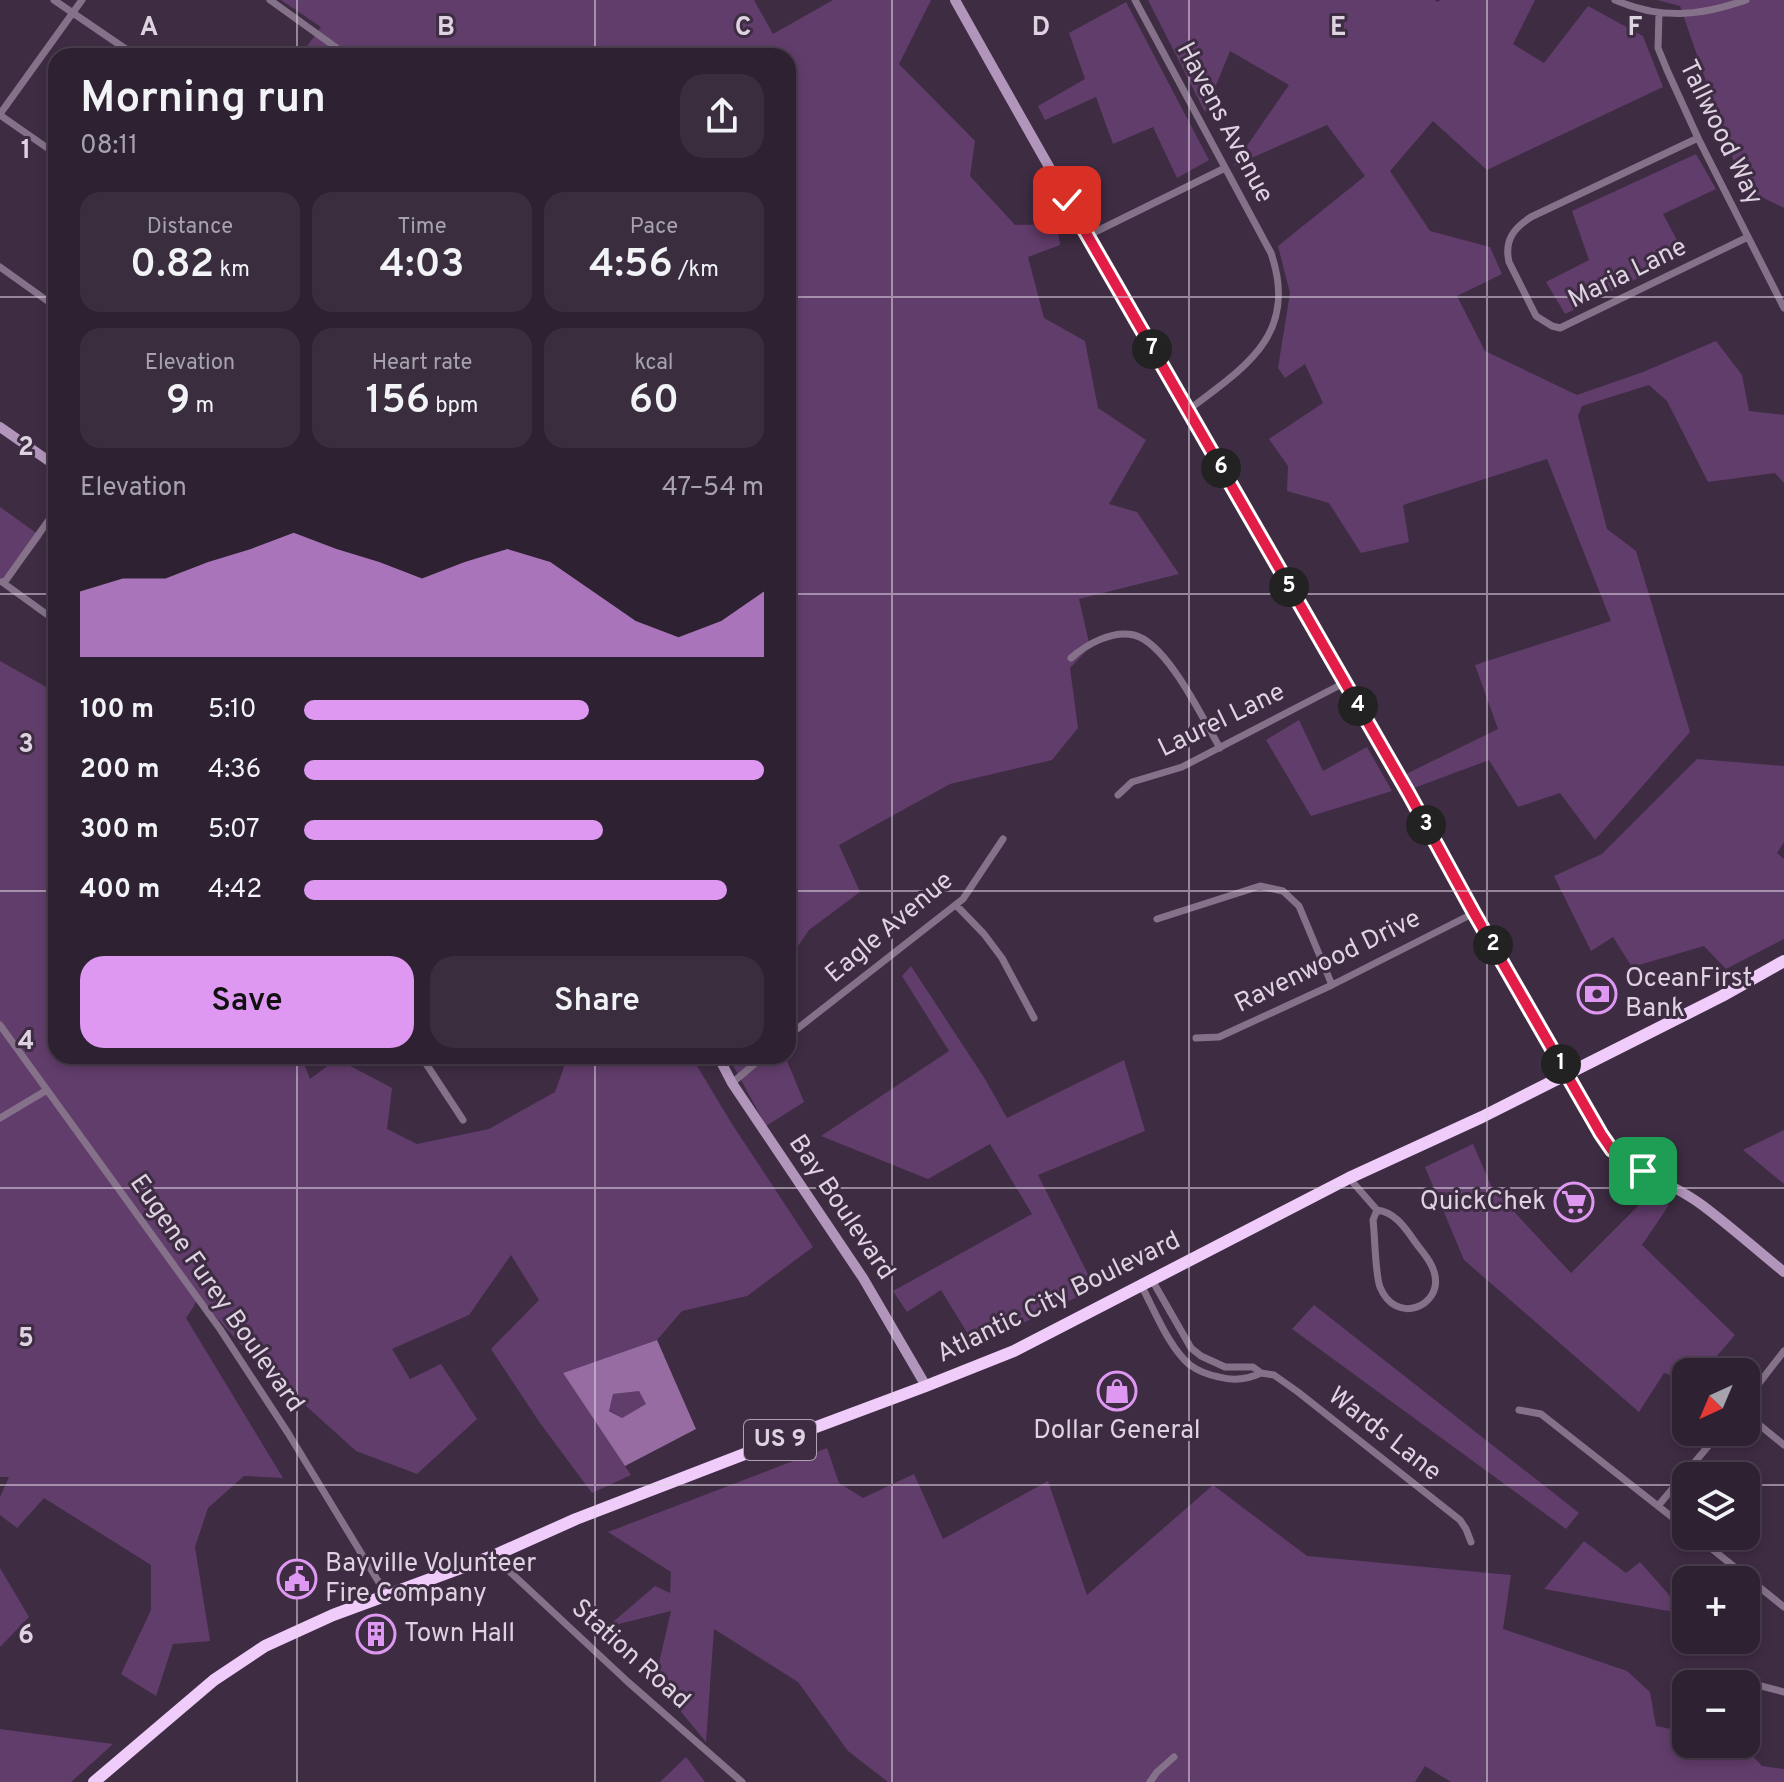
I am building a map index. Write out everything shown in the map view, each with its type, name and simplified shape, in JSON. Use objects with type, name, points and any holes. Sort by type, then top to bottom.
[{"type":"highway","name":"Atlantic City Boulevard","points":[[94,1782],[214,1680],[265,1646],[386,1594],[493,1556],[576,1519],[1014,1351],[1349,1178],[1482,1117],[1722,996],[1784,961]]},
{"type":"street","points":[[54,0],[124,48]]},
{"type":"street","points":[[48,148],[0,115],[82,0]]},
{"type":"street","points":[[270,0],[337,48]]},
{"type":"street","points":[[955,0],[1601,1134],[1612,1150],[1700,1203],[1784,1272]]},
{"type":"street","name":"Havens Avenue","points":[[1135,0],[1271,253],[1278,272],[1278,297],[1272,331],[1257,353],[1234,375],[1187,411]]},
{"type":"street","points":[[1615,0],[1659,13],[1708,11],[1746,0]]},
{"type":"street","name":"Tallwood Way","points":[[1659,13],[1658,48],[1667,70],[1784,308]]},
{"type":"street","name":"Maria Lane","points":[[1698,138],[1531,217],[1512,232],[1508,242],[1509,262],[1536,316],[1560,328],[1748,237]]},
{"type":"street","points":[[1087,236],[1225,168]]},
{"type":"street","points":[[0,267],[48,301]]},
{"type":"street","points":[[0,427],[48,460]]},
{"type":"street","points":[[48,521],[2,582],[48,615]]},
{"type":"street","points":[[1071,658],[1082,648],[1111,636],[1136,635],[1148,642],[1174,670],[1220,748]]},
{"type":"street","name":"Laurel Lane","points":[[1118,795],[1132,782],[1182,767],[1344,683]]},
{"type":"street","name":"Eagle Avenue","points":[[796,1030],[956,905],[972,887],[1003,839]]},
{"type":"street","points":[[1157,919],[1260,886],[1283,891],[1299,906],[1332,985]]},
{"type":"street","points":[[956,905],[1002,958],[1034,1018]]},
{"type":"street","name":"Ravenwood Drive","points":[[1196,1038],[1219,1037],[1332,985],[1474,913]]},
{"type":"street","name":"Eugene Furey Boulevard","points":[[0,1025],[220,1329],[288,1433],[386,1594]]},
{"type":"street","points":[[426,1064],[463,1120]]},
{"type":"street","name":"Bay Boulevard","points":[[722,1064],[863,1278],[926,1386]]},
{"type":"street","points":[[732,1083],[755,1064]]},
{"type":"street","points":[[0,1118],[47,1090]]},
{"type":"street","points":[[1349,1178],[1377,1210],[1395,1216],[1432,1267],[1436,1280],[1434,1291],[1417,1308],[1399,1308],[1388,1300],[1380,1286],[1373,1220],[1377,1210]]},
{"type":"street","points":[[1146,1283],[1179,1353],[1192,1366],[1208,1375],[1225,1379],[1249,1379],[1261,1373]]},
{"type":"street","name":"Wards Lane","points":[[1146,1283],[1191,1348],[1201,1356],[1225,1367],[1253,1367],[1261,1373],[1274,1375],[1460,1520],[1471,1542]]},
{"type":"street","points":[[1760,1382],[1784,1351]]},
{"type":"street","points":[[1519,1410],[1541,1414],[1672,1517]]},
{"type":"street","points":[[1760,1425],[1784,1445]]},
{"type":"street","points":[[1658,1506],[1708,1446]]},
{"type":"street","points":[[1713,1550],[1784,1607]]},
{"type":"street","name":"Station Road","points":[[493,1556],[628,1682],[742,1782]]},
{"type":"street","points":[[1760,1686],[1784,1692]]},
{"type":"street","points":[[1150,1782],[1174,1757]]},
{"type":"shaded area","points":[[281,0],[754,0],[773,34],[833,0],[931,0],[899,64],[975,141],[970,176],[1015,225],[1057,224],[1060,245],[1028,257],[1044,318],[1085,341],[1098,408],[1146,440],[1109,504],[1137,512],[1179,574],[1079,599],[1090,647],[1070,668],[1078,728],[1052,760],[950,784],[839,845],[860,892],[809,930],[796,949],[796,48],[306,48],[321,27]]},
{"type":"shaded area","points":[[1148,0],[1535,0],[1513,44],[1544,63],[1588,6],[1643,36],[1663,87],[1487,170],[1433,121],[1390,171],[1430,231],[1490,247],[1502,274],[1457,296],[1485,351],[1577,395],[1643,372],[1716,341],[1742,375],[1749,411],[1784,415],[1784,483],[1775,473],[1708,482],[1667,401],[1649,385],[1582,406],[1578,416],[1607,529],[1636,551],[1690,732],[1595,840],[1560,793],[1518,807],[1489,760],[1414,788],[1406,774],[1498,729],[1475,665],[1611,621],[1547,459],[1403,505],[1409,542],[1361,553],[1329,503],[1287,491],[1288,466],[1269,439],[1323,403],[1305,364],[1285,378],[1278,368],[1290,293],[1278,246],[1365,176],[1327,125],[1233,166],[1289,85],[1230,51],[1205,112]]},
{"type":"shaded area","points":[[1657,0],[1784,0],[1784,208],[1743,188],[1680,6]]},
{"type":"shaded area","points":[[1126,2],[1209,160],[1177,178],[1153,127],[1113,144],[1096,97],[1045,120],[1038,106],[1085,79],[1069,33]]},
{"type":"shaded area","points":[[1696,154],[1716,189],[1663,214],[1685,255],[1565,314],[1546,282],[1589,260],[1572,211]]},
{"type":"shaded area","points":[[0,507],[42,537],[3,586],[0,584]]},
{"type":"shaded area","points":[[0,661],[48,688],[48,1064],[304,1064],[310,1079],[330,1064],[346,1064],[392,1088],[387,1129],[417,1144],[489,1129],[555,1092],[565,1064],[696,1064],[813,1247],[747,1296],[682,1311],[657,1340],[563,1373],[631,1475],[592,1493],[491,1349],[539,1300],[511,1255],[469,1315],[392,1349],[410,1379],[441,1364],[477,1419],[417,1474],[356,1451],[254,1359],[198,1297],[186,1318],[283,1478],[244,1476],[208,1508],[195,1547],[210,1641],[173,1644],[156,1696],[121,1674],[151,1610],[151,1565],[44,1498],[17,1528],[0,1515],[0,1497],[9,1477],[0,1477]]},
{"type":"shaded area","points":[[1299,720],[1323,771],[1367,747],[1392,791],[1311,816],[1266,740]]},
{"type":"shaded area","points":[[1697,759],[1784,766],[1784,842],[1777,853],[1784,859],[1784,939],[1726,969],[1704,946],[1632,967],[1613,937],[1591,951],[1554,876],[1602,854]]},
{"type":"shaded area","points":[[911,966],[1007,1118],[1124,1060],[1145,1131],[1038,1175],[1095,1288],[974,1344],[941,1290],[907,1312],[893,1291],[1032,1214],[990,1144],[928,1179],[821,1136],[949,1051],[902,976]]},
{"type":"shaded area","points":[[732,1064],[788,1064],[804,1102],[766,1126]]},
{"type":"shaded area","points":[[1784,1130],[1784,1184],[1743,1150]]},
{"type":"shaded area","points":[[1473,1144],[1492,1188],[1571,1273],[1649,1195],[1669,1205],[1642,1245],[1735,1335],[1715,1358],[1672,1358],[1672,1376],[1664,1373],[1639,1412],[1464,1260],[1425,1167]]},
{"type":"shaded area","points":[[1314,1305],[1579,1513],[1566,1529],[1292,1329]]},
{"type":"shaded area","points":[[657,1340],[696,1429],[625,1466],[563,1373]],"holes":[[[639,1391],[646,1404],[622,1418],[609,1411],[613,1394]]]},
{"type":"shaded area","points":[[639,1390],[647,1404],[622,1418],[609,1410],[613,1394]]},
{"type":"shaded area","points":[[827,1448],[839,1483],[863,1498],[914,1474],[943,1539],[1048,1481],[1087,1595],[1213,1485],[1307,1556],[1511,1575],[1503,1629],[1627,1671],[1650,1692],[1656,1726],[1672,1729],[1672,1758],[1754,1758],[1762,1766],[1784,1769],[1784,1782],[1451,1782],[1425,1766],[1415,1782],[888,1782],[848,1751],[798,1682],[714,1629],[706,1742],[655,1680],[671,1611],[607,1627],[655,1586],[670,1593],[671,1572],[608,1532]]},
{"type":"shaded area","points":[[1584,1541],[1626,1573],[1640,1562],[1672,1598],[1672,1612],[1544,1589]]},
{"type":"shaded area","points":[[0,1568],[29,1617],[0,1647]]},
{"type":"shaded area","points":[[0,1729],[113,1744],[71,1782],[0,1782]]},
{"type":"shaded area","points":[[686,1757],[705,1782],[660,1782]]},
{"type":"place","name":"OceanFirst Bank","points":[[1597,994]]},
{"type":"place","name":"QuickChek","points":[[1574,1202]]},
{"type":"place","name":"Dollar General","points":[[1117,1391]]},
{"type":"place","name":"Bayville Volunteer Fire Company","points":[[297,1579]]},
{"type":"place","name":"Town Hall","points":[[376,1634]]},
{"type":"route","points":[[1067,200],[1409,794],[1578,1096],[1612,1150],[1643,1171]]}]
